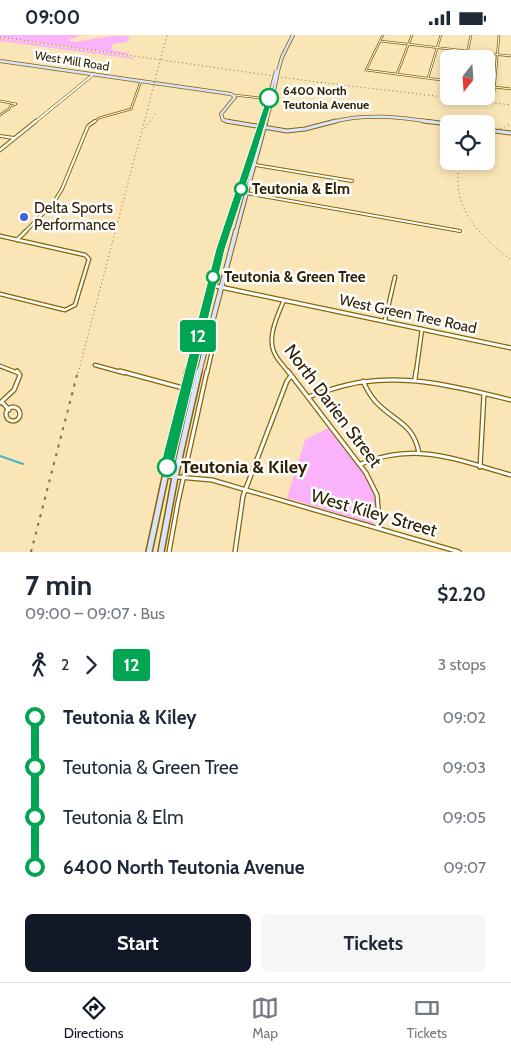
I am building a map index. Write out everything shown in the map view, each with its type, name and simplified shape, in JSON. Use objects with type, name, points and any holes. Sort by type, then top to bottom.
[{"type":"main road","points":[[161,552],[175,477],[205,344],[255,165],[277,71],[292,35]]},
{"type":"main road","name":"West Mill Road","points":[[0,60],[234,95]]},
{"type":"main road","points":[[234,95],[234,98],[221,115],[222,119],[229,123],[263,128],[300,130],[342,119],[368,116],[396,117],[440,123]]},
{"type":"main road","points":[[149,552],[164,476],[220,249],[263,128]]},
{"type":"main road","points":[[495,131],[511,133]]},
{"type":"street","points":[[382,35],[366,70],[440,80]]},
{"type":"street","points":[[397,74],[412,35]]},
{"type":"street","points":[[428,78],[441,35]]},
{"type":"street","points":[[468,50],[471,35]]},
{"type":"street","points":[[495,76],[499,35]]},
{"type":"street","points":[[380,41],[458,50]]},
{"type":"street","points":[[497,55],[511,56]]},
{"type":"street","points":[[0,150],[94,74]]},
{"type":"street","points":[[16,240],[54,202],[62,189],[88,126],[99,119],[131,109],[141,81]]},
{"type":"street","points":[[495,87],[511,89]]},
{"type":"street","points":[[234,95],[260,98]]},
{"type":"street","points":[[0,101],[10,105],[0,115]]},
{"type":"street","points":[[0,136],[14,139]]},
{"type":"street","points":[[250,164],[352,181]]},
{"type":"street","points":[[240,192],[460,231]]},
{"type":"street","points":[[0,236],[88,257],[75,305],[70,309],[66,310],[0,294]]},
{"type":"street","points":[[385,320],[395,277]]},
{"type":"street","name":"West Green Tree Road","points":[[211,285],[385,320],[511,348]]},
{"type":"street","name":"North Darien Street","points":[[284,300],[271,333],[271,344],[274,353],[361,464],[374,484],[381,507],[380,529]]},
{"type":"street","points":[[415,379],[422,329]]},
{"type":"street","points":[[169,552],[183,478],[212,351],[205,344],[197,341]]},
{"type":"street","points":[[95,365],[194,391]]},
{"type":"street","points":[[0,366],[17,371],[20,375],[14,390],[1,403],[9,410],[19,409],[21,414],[16,420],[8,420],[5,415],[9,410]]},
{"type":"street","points":[[235,552],[240,507],[245,490],[286,381],[291,376]]},
{"type":"street","points":[[308,397],[333,387],[364,381],[415,379],[511,400]]},
{"type":"street","points":[[364,381],[370,394],[378,404],[408,425],[415,437],[419,453]]},
{"type":"street","points":[[480,467],[484,394]]},
{"type":"street","points":[[361,464],[380,456],[398,453],[419,453],[511,475]]},
{"type":"street","name":"West Kiley Street","points":[[164,476],[212,480],[459,552]]},
{"type":"shaded area","points":[[0,35],[82,35],[68,40],[74,42],[112,36],[130,36],[127,42],[113,44],[111,50],[129,53],[128,55],[0,37]]},
{"type":"shaded area","points":[[0,38],[132,57],[135,59],[0,41]]},
{"type":"shaded area","points":[[328,428],[366,476],[375,497],[376,508],[373,524],[287,498],[305,440]]},
{"type":"waterway","points":[[0,456],[23,464]]},
{"type":"railway","points":[[160,60],[167,35]]},
{"type":"railway","points":[[0,37],[160,60]]},
{"type":"railway","points":[[78,373],[160,60]]},
{"type":"railway","points":[[160,60],[309,81],[511,105]]},
{"type":"railway","points":[[145,128],[157,112]]},
{"type":"railway","points":[[495,131],[511,124]]},
{"type":"railway","points":[[459,170],[459,192],[469,218],[487,240],[511,260]]},
{"type":"railway","points":[[31,552],[78,371]]},
{"type":"bus line","name":"12","points":[[167,467],[220,249],[251,161],[269,98]]},
{"type":"place","name":"6400 North Teutonia Avenue","points":[[269,98]]},
{"type":"place","name":"Teutonia & Elm","points":[[241,189]]},
{"type":"place","name":"Delta Sports Performance","points":[[24,217]]},
{"type":"place","name":"Teutonia & Green Tree","points":[[213,277]]},
{"type":"place","name":"Teutonia & Kiley","points":[[167,467]]}]
